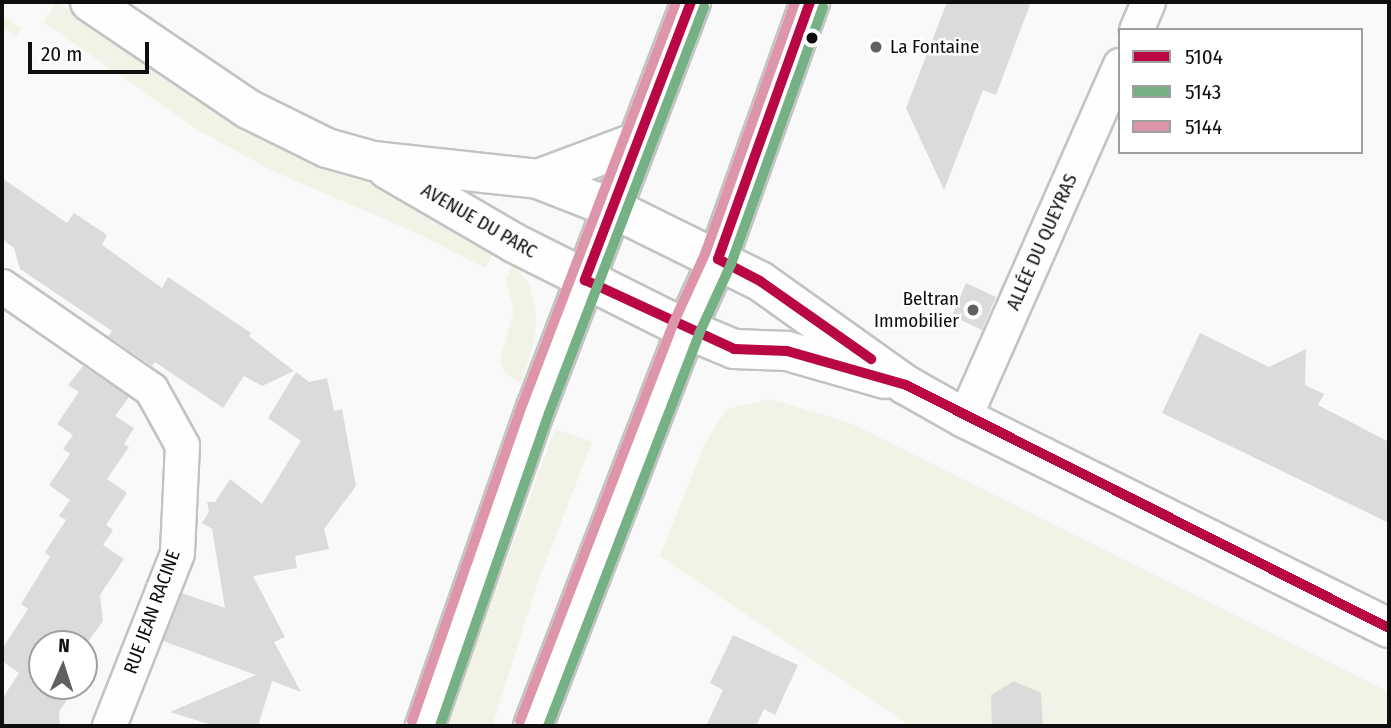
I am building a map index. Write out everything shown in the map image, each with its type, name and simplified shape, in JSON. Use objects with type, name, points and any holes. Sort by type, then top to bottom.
[{"type":"street","name":"AVENUE DU PARC","points":[[90,2],[248,109],[327,148],[373,161],[538,179],[612,208],[761,281],[906,385]]},
{"type":"street","points":[[425,726],[584,280],[691,2]]},
{"type":"street","points":[[533,726],[686,329],[718,259],[810,2]]},
{"type":"street","points":[[1137,28],[1148,2]]},
{"type":"street","name":"ALLÉE DU QUEYRAS","points":[[964,418],[1118,70]]},
{"type":"street","name":"AVENUE DU PARC","points":[[538,179],[637,142]]},
{"type":"street","name":"AVENUE DU PARC","points":[[373,161],[584,280],[686,329],[734,349],[787,351],[906,385]]},
{"type":"street","name":"RUE JEAN RACINE","points":[[2,286],[151,389],[182,445],[177,553],[109,726]]},
{"type":"street","points":[[906,385],[964,418],[1389,628]]},
{"type":"shaded area","points":[[57,2],[213,107],[332,167],[374,182],[495,249],[485,268],[425,237],[271,170],[201,132],[43,22]]},
{"type":"shaded area","points":[[2,15],[22,29],[16,37],[2,27]]},
{"type":"shaded area","points":[[512,264],[529,283],[536,311],[535,337],[521,384],[505,373],[500,360],[514,311],[506,281]]},
{"type":"shaded area","points":[[770,399],[850,423],[1389,692],[1389,726],[910,726],[660,556],[706,441],[727,409]]},
{"type":"shaded area","points":[[555,429],[592,442],[539,579],[492,726],[446,726]]},
{"type":"building","points":[[947,2],[1031,2],[996,95],[983,90],[944,190],[906,108]]},
{"type":"building","points":[[2,178],[67,223],[74,213],[107,235],[102,245],[162,288],[168,277],[251,333],[249,336],[294,371],[262,386],[244,376],[223,408],[155,362],[152,366],[108,336],[112,331],[20,269],[14,248],[2,239]]},
{"type":"building","points":[[966,283],[996,297],[982,330],[952,316]]},
{"type":"building","points":[[1200,333],[1269,367],[1306,349],[1305,385],[1324,394],[1318,405],[1389,442],[1389,523],[1162,413]]},
{"type":"building","points":[[83,366],[129,397],[115,416],[134,428],[124,444],[129,447],[107,479],[127,493],[106,525],[113,530],[103,545],[124,559],[100,595],[103,621],[96,630],[28,630],[28,700],[67,700],[59,712],[60,726],[2,726],[2,699],[19,673],[2,661],[2,649],[28,609],[21,604],[50,557],[45,552],[66,520],[59,516],[70,500],[49,485],[70,454],[63,449],[73,435],[57,424],[79,392],[68,385]]},
{"type":"building","points":[[296,372],[309,382],[327,378],[334,411],[342,409],[356,486],[324,529],[329,549],[295,556],[297,568],[253,576],[285,637],[274,642],[301,692],[272,681],[258,726],[215,726],[170,712],[256,675],[163,641],[182,593],[225,608],[212,529],[202,523],[209,512],[207,502],[215,502],[230,479],[262,504],[301,441],[268,418]]},
{"type":"building","points":[[733,635],[798,665],[775,715],[764,709],[756,726],[706,726],[723,690],[710,683]]},
{"type":"building","points":[[1014,681],[1041,693],[1043,726],[992,726],[991,695]]},
{"type":"transit line","name":"5144","points":[[412,721],[523,403],[676,2]]},
{"type":"transit line","name":"5104","points":[[691,2],[585,280],[734,349],[787,351],[906,385],[1389,628]]},
{"type":"transit line","name":"5144","points":[[520,721],[673,324],[705,254],[795,2]]},
{"type":"transit line","name":"5104","points":[[810,2],[718,259],[760,281],[871,359]]},
{"type":"transit line","name":"5143","points":[[440,726],[549,413],[704,7]]},
{"type":"transit line","name":"5143","points":[[548,726],[699,334],[731,264],[823,7]]},
{"type":"place","name":"La Fontaine","points":[[876,47]]},
{"type":"place","name":"Beltran Immobilier","points":[[973,310]]}]
